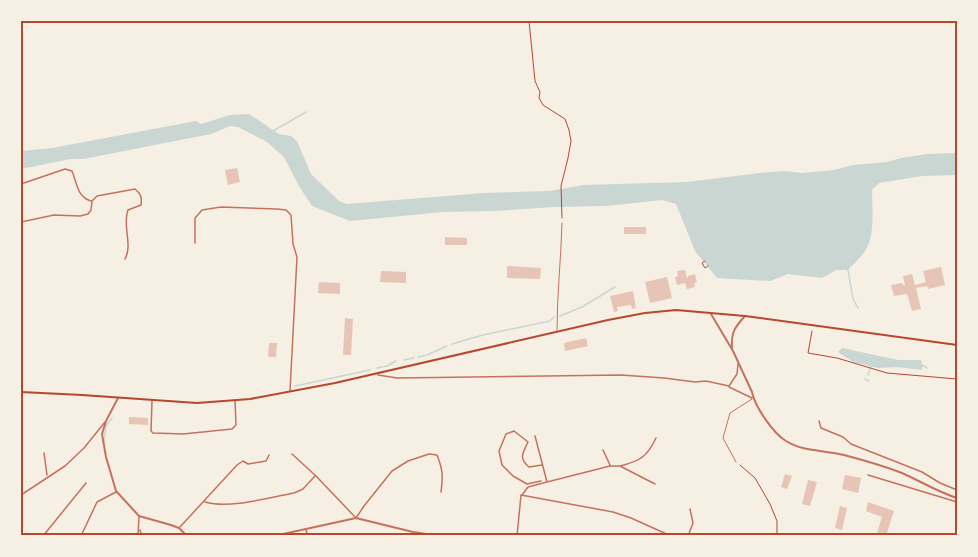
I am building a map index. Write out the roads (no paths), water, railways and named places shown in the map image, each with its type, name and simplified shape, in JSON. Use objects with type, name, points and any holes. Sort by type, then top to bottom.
[{"type":"main road","points":[[21,393],[197,403],[235,400],[290,392],[608,320],[665,310],[746,316],[957,345]]},
{"type":"street","points":[[21,184],[65,169],[72,171],[80,195],[92,201]]},
{"type":"street","points":[[21,222],[54,215],[88,214],[92,201],[97,196],[135,189],[142,198],[141,205],[128,210],[125,217],[129,251],[125,259]]},
{"type":"street","points":[[195,243],[195,218],[202,210],[221,207],[277,209],[286,210],[291,215],[293,244],[297,257],[290,392]]},
{"type":"street","points":[[711,313],[733,351],[753,398],[770,425],[785,441],[803,448],[845,455],[900,473],[957,500]]},
{"type":"street","points":[[733,351],[731,339],[735,327],[746,316]]},
{"type":"street","points":[[729,386],[737,374],[738,364]]},
{"type":"street","points":[[375,374],[397,378],[621,375],[706,381],[729,386],[753,398]]},
{"type":"street","points":[[118,398],[102,434],[102,442],[116,491],[139,516],[179,528],[187,536]]},
{"type":"street","points":[[152,400],[151,431],[153,433],[183,434],[232,429],[236,425],[235,400]]},
{"type":"street","points":[[21,495],[65,466],[106,421]]},
{"type":"street","points":[[819,422],[821,428],[843,437],[851,444],[922,472],[940,483],[957,489]]},
{"type":"street","points":[[541,481],[527,484],[513,476],[502,465],[499,451],[506,434],[514,431],[528,442],[522,455],[523,462],[529,467],[542,465]]},
{"type":"street","points":[[535,436],[547,482]]},
{"type":"street","points":[[517,536],[521,495],[528,487],[610,466],[620,466],[643,458],[651,450],[656,438]]},
{"type":"street","points":[[603,450],[610,466]]},
{"type":"street","points":[[44,453],[45,470],[48,476]]},
{"type":"street","points":[[292,453],[356,518]]},
{"type":"street","points":[[356,518],[392,471],[408,461],[429,454],[437,455],[442,467],[441,492]]},
{"type":"street","points":[[179,528],[237,465],[243,461],[248,464],[266,460],[269,455]]},
{"type":"street","points":[[620,466],[655,484]]},
{"type":"street","points":[[868,475],[957,500]]},
{"type":"street","points":[[204,502],[226,505],[294,493],[303,489],[316,476]]},
{"type":"street","points":[[43,536],[86,483]]},
{"type":"street","points":[[81,536],[97,502],[116,491]]},
{"type":"street","points":[[521,495],[613,512],[671,536]]},
{"type":"street","points":[[688,536],[693,523],[690,509]]},
{"type":"street","points":[[139,516],[142,536]]},
{"type":"street","points":[[274,536],[356,518],[413,534],[439,536]]},
{"type":"street","points":[[137,536],[140,529]]},
{"type":"street","points":[[306,530],[308,536]]},
{"type":"lane","points":[[557,332],[562,223]]},
{"type":"lane","points":[[736,462],[723,438],[730,413],[753,398]]},
{"type":"waterway","points":[[273,131],[306,112]]},
{"type":"waterway","points":[[848,270],[853,299],[858,308]]},
{"type":"waterway","points":[[560,316],[582,307],[615,287]]},
{"type":"waterway","points":[[452,344],[550,321],[554,317]]},
{"type":"waterway","points":[[418,357],[447,346]]},
{"type":"waterway","points":[[404,360],[414,358]]},
{"type":"waterway","points":[[377,368],[396,361]]},
{"type":"waterway","points":[[922,365],[927,368]]},
{"type":"waterway","points":[[868,375],[871,366]]},
{"type":"waterway","points":[[295,386],[370,370]]},
{"type":"waterway","points":[[865,379],[869,381]]},
{"type":"waterway","points":[[104,441],[106,426],[112,418]]}]
